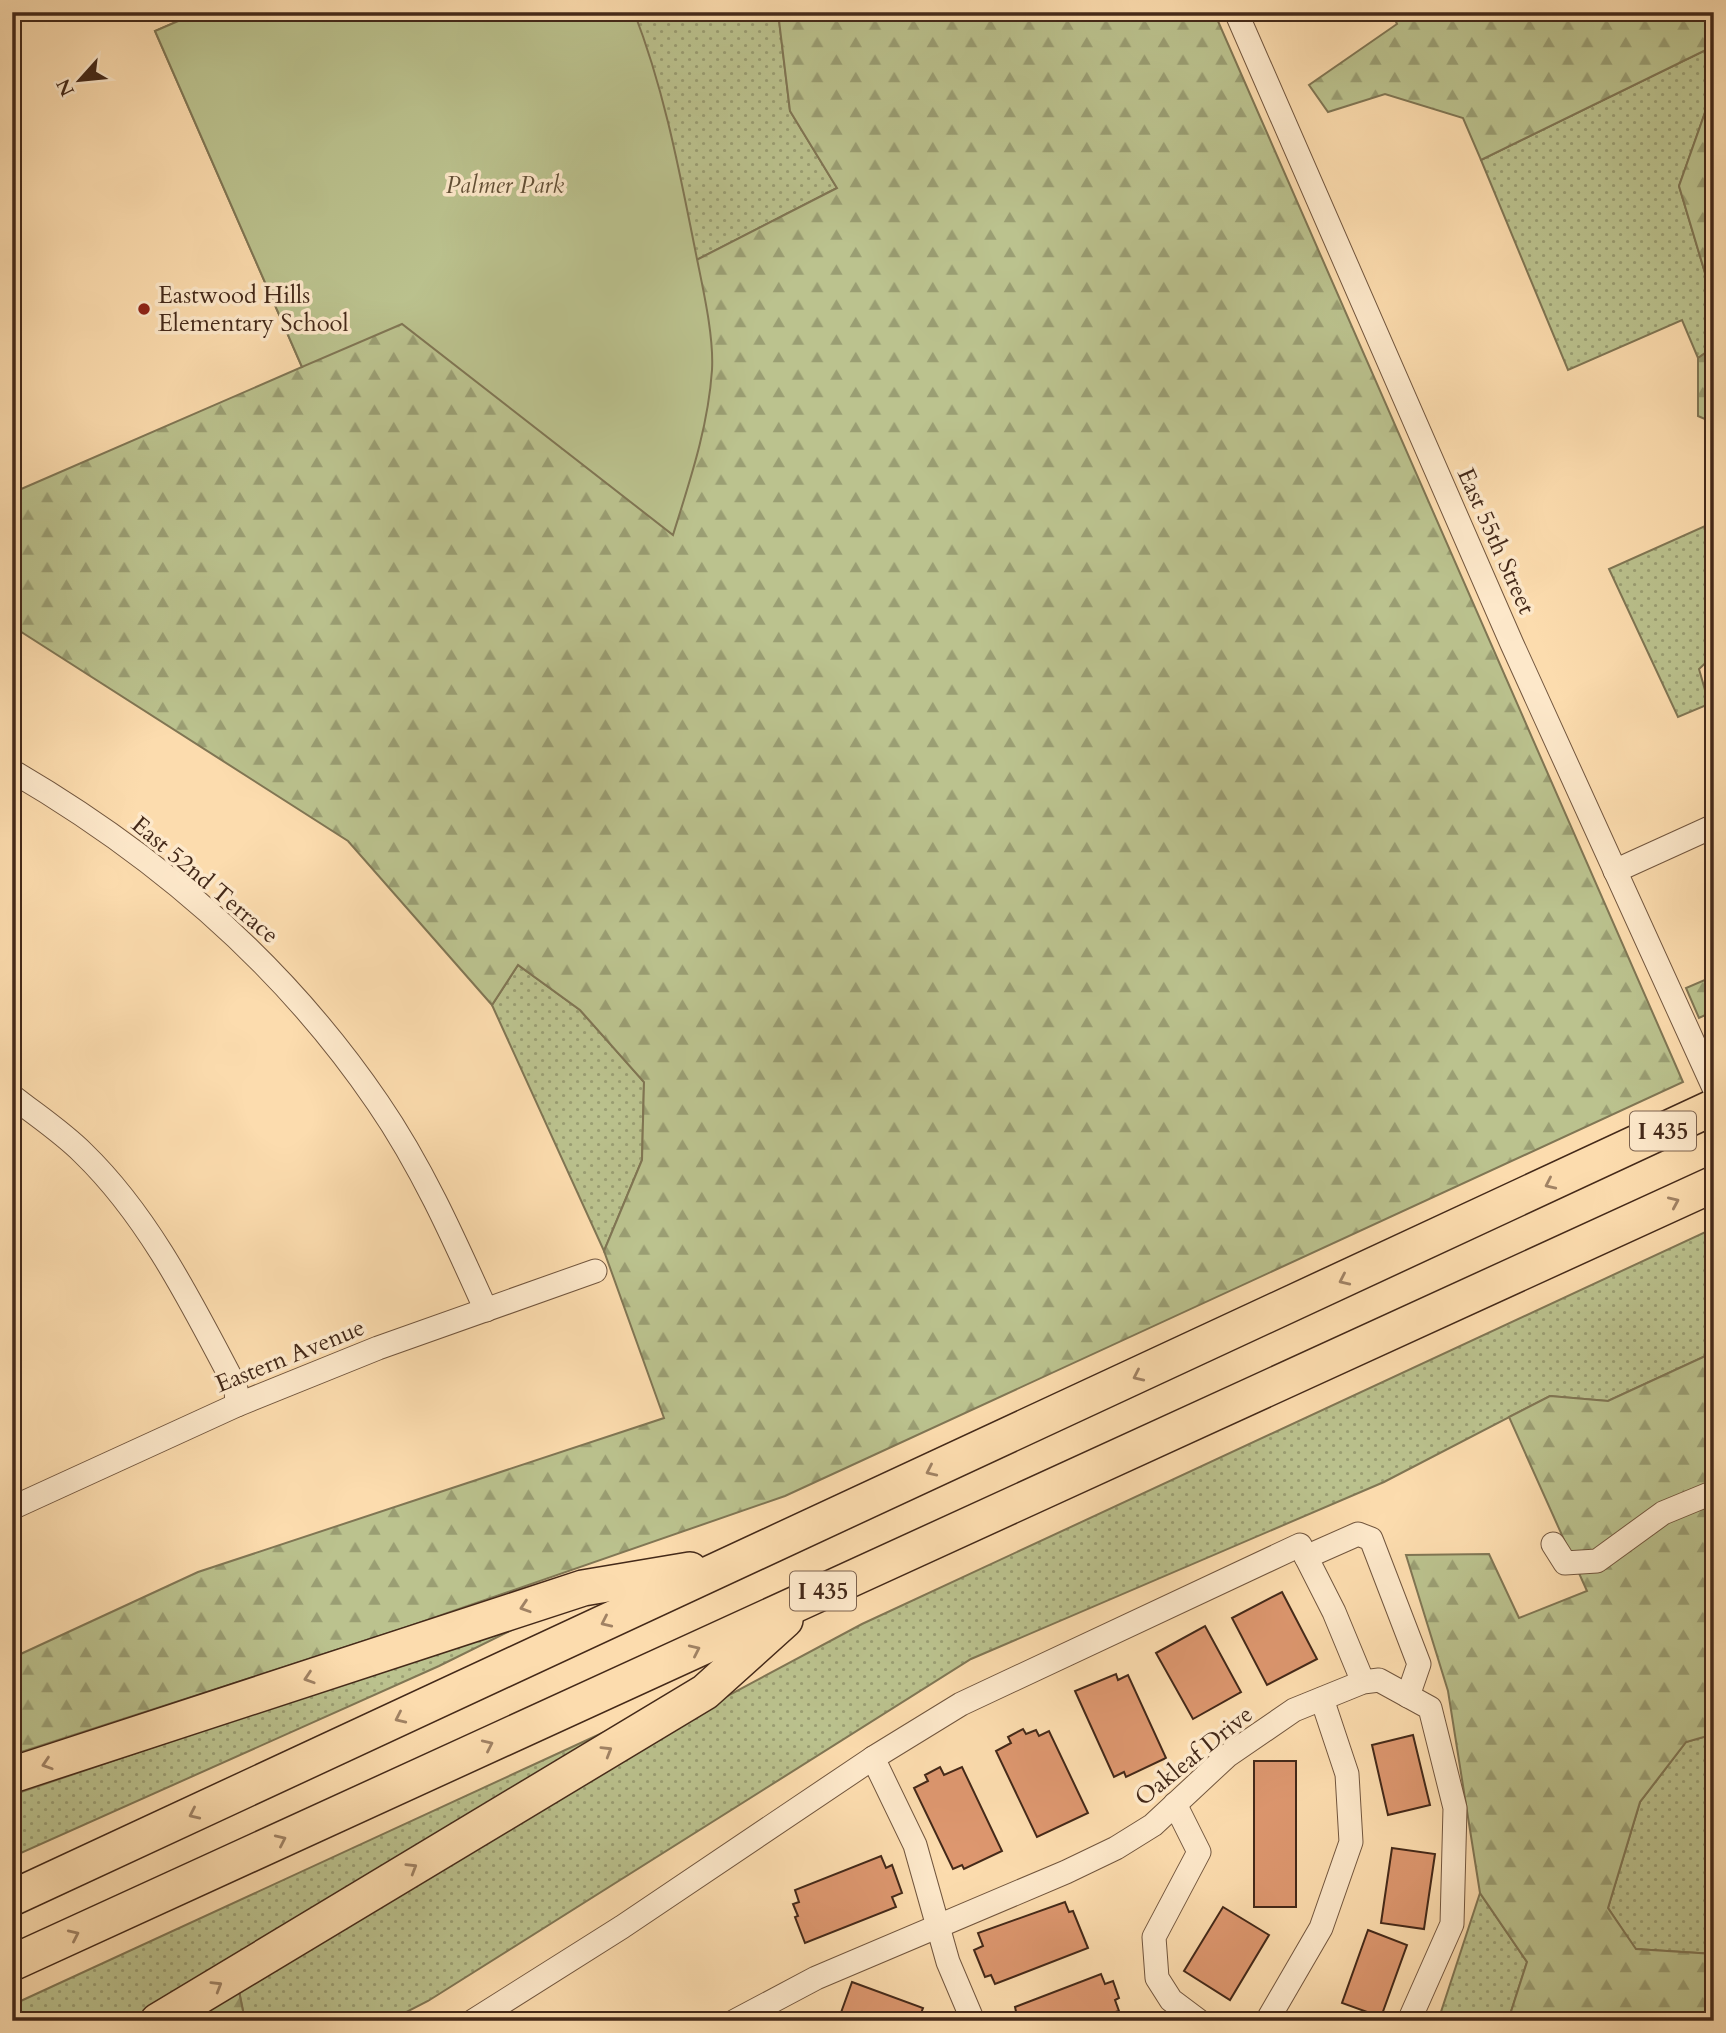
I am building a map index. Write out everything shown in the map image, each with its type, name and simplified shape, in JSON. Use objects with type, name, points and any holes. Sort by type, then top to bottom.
[{"type":"highway","name":"I 435","points":[[12,1898],[1714,1107]]},
{"type":"highway","name":"I 435","points":[[12,1963],[1714,1184]]},
{"type":"highway","points":[[12,1775],[583,1588],[735,1562]]},
{"type":"highway","points":[[158,2021],[705,1692],[810,1598]]},
{"type":"street","name":"East 55th Street","points":[[1236,12],[1512,644],[1714,1088]]},
{"type":"street","name":"East 52nd Terrace","points":[[12,771],[130,848],[210,912],[266,964],[331,1038],[380,1105],[441,1212],[486,1310]]},
{"type":"street","points":[[1615,871],[1714,826]]},
{"type":"street","points":[[12,1096],[83,1153],[134,1213],[183,1286],[236,1389],[237,1405]]},
{"type":"street","name":"Eastern Avenue","points":[[12,1508],[237,1405],[378,1348],[594,1271]]},
{"type":"street","points":[[1553,1544],[1558,1557],[1565,1563],[1597,1561],[1663,1513],[1714,1492]]},
{"type":"street","points":[[472,2021],[622,1927],[873,1758],[972,1698],[1303,1551],[1358,1534],[1371,1539],[1419,1664],[1408,1696]]},
{"type":"street","points":[[1303,1551],[1335,1612],[1363,1682],[1379,1680],[1430,1708],[1455,1808],[1452,1924],[1409,2021]]},
{"type":"street","name":"Oakleaf Drive","points":[[735,2021],[817,1978],[1116,1848],[1153,1825],[1227,1756],[1294,1710],[1363,1682]]},
{"type":"street","points":[[1267,2021],[1321,1928],[1351,1842],[1347,1774],[1322,1699]]},
{"type":"street","points":[[873,1758],[915,1845],[937,1928],[973,2021]]},
{"type":"street","points":[[1175,1804],[1199,1852],[1154,1937],[1157,1978],[1171,2000],[1199,2021]]},
{"type":"path","points":[[173,12],[176,20]]},
{"type":"green space","points":[[199,12],[673,272],[837,188],[790,111],[778,12],[1214,12],[1683,1082],[785,1496],[407,1627],[12,1755],[12,1658],[198,1572],[664,1418],[604,1251],[642,1160],[644,1082],[580,1010],[518,965],[492,1005],[348,841],[12,626],[12,493],[302,367],[155,31]]},
{"type":"green space","name":"Palmer Park","points":[[199,12],[634,12],[670,129],[711,341],[712,370],[707,413],[673,535],[402,324],[302,367],[155,31]]},
{"type":"green space","points":[[536,12],[778,12],[790,111],[837,188],[673,272]]},
{"type":"green space","points":[[1392,12],[1714,12],[1714,46],[1481,160],[1463,118],[1385,94],[1328,112],[1309,85],[1397,24]]},
{"type":"green space","points":[[1714,46],[1714,102],[1707,107],[1679,186],[1714,303],[1714,347],[1698,358],[1682,320],[1568,370],[1481,160]]},
{"type":"green space","points":[[1714,102],[1714,303],[1679,186],[1707,107]]},
{"type":"green space","points":[[1714,347],[1714,423],[1698,416],[1698,358]]},
{"type":"green space","points":[[1714,522],[1714,655],[1699,669],[1709,704],[1678,717],[1609,569]]},
{"type":"green space","points":[[518,965],[580,1010],[644,1082],[642,1160],[604,1251],[492,1005]]},
{"type":"green space","points":[[1714,976],[1714,1011],[1699,1018],[1686,988]]},
{"type":"green space","points":[[1714,1228],[1714,1352],[1608,1401],[1550,1396],[1384,1482],[971,1659],[428,2001],[389,2021],[245,2021],[238,1986],[716,1702],[862,1624]]},
{"type":"green space","points":[[1714,1352],[1711,1402],[1714,1409],[1714,1734],[1686,1742],[1640,1802],[1608,1908],[1636,1949],[1714,1954],[1714,2021],[1508,2021],[1527,1962],[1480,1893],[1448,1691],[1406,1555],[1489,1554],[1519,1618],[1587,1591],[1509,1417],[1550,1396],[1608,1401]]},
{"type":"green space","points":[[536,1618],[439,1666],[12,1857],[12,1795]]},
{"type":"green space","points":[[611,1729],[446,1834],[135,2021],[12,2021],[12,2005]]},
{"type":"green space","points":[[1714,1734],[1714,1954],[1635,1949],[1608,1908],[1640,1802],[1686,1742]]},
{"type":"green space","points":[[1480,1893],[1527,1962],[1508,2021],[1438,2021]]},
{"type":"green space","points":[[238,1986],[245,2021],[185,2021]]},
{"type":"building","points":[[1282,1592],[1317,1659],[1267,1685],[1232,1618]]},
{"type":"building","points":[[1205,1626],[1241,1692],[1193,1719],[1156,1653]]},
{"type":"building","points":[[1116,1674],[1118,1680],[1128,1675],[1166,1758],[1126,1777],[1124,1772],[1114,1777],[1075,1691]]},
{"type":"building","points":[[1023,1729],[1026,1734],[1036,1730],[1039,1736],[1049,1731],[1088,1813],[1037,1837],[996,1751],[1011,1743],[1008,1737]]},
{"type":"building","points":[[1413,1735],[1430,1805],[1388,1815],[1372,1745]]},
{"type":"building","points":[[1254,1761],[1296,1761],[1296,1907],[1254,1907]]},
{"type":"building","points":[[940,1767],[944,1775],[962,1767],[1002,1851],[964,1869],[962,1865],[953,1869],[914,1788],[928,1781],[925,1775]]},
{"type":"building","points":[[1392,1848],[1435,1854],[1424,1929],[1381,1923]]},
{"type":"building","points":[[881,1856],[886,1868],[892,1865],[902,1893],[892,1897],[896,1907],[805,1943],[795,1917],[798,1916],[793,1904],[799,1902],[795,1890]]},
{"type":"building","points":[[1065,1902],[1069,1912],[1073,1911],[1088,1948],[995,1984],[991,1975],[985,1977],[974,1950],[983,1946],[978,1933]]},
{"type":"building","points":[[1223,1907],[1269,1935],[1230,2000],[1184,1971]]},
{"type":"building","points":[[1368,1930],[1407,1945],[1381,2017],[1342,2003]]},
{"type":"building","points":[[1101,1974],[1105,1984],[1113,1981],[1119,1998],[1115,2000],[1119,2011],[1112,2013],[1115,2021],[1018,2021],[1015,2007]]},
{"type":"building","points":[[852,1982],[923,2008],[918,2021],[838,2021]]},
{"type":"place","name":"Eastwood Hills Elementary School","points":[[144,309]]}]
